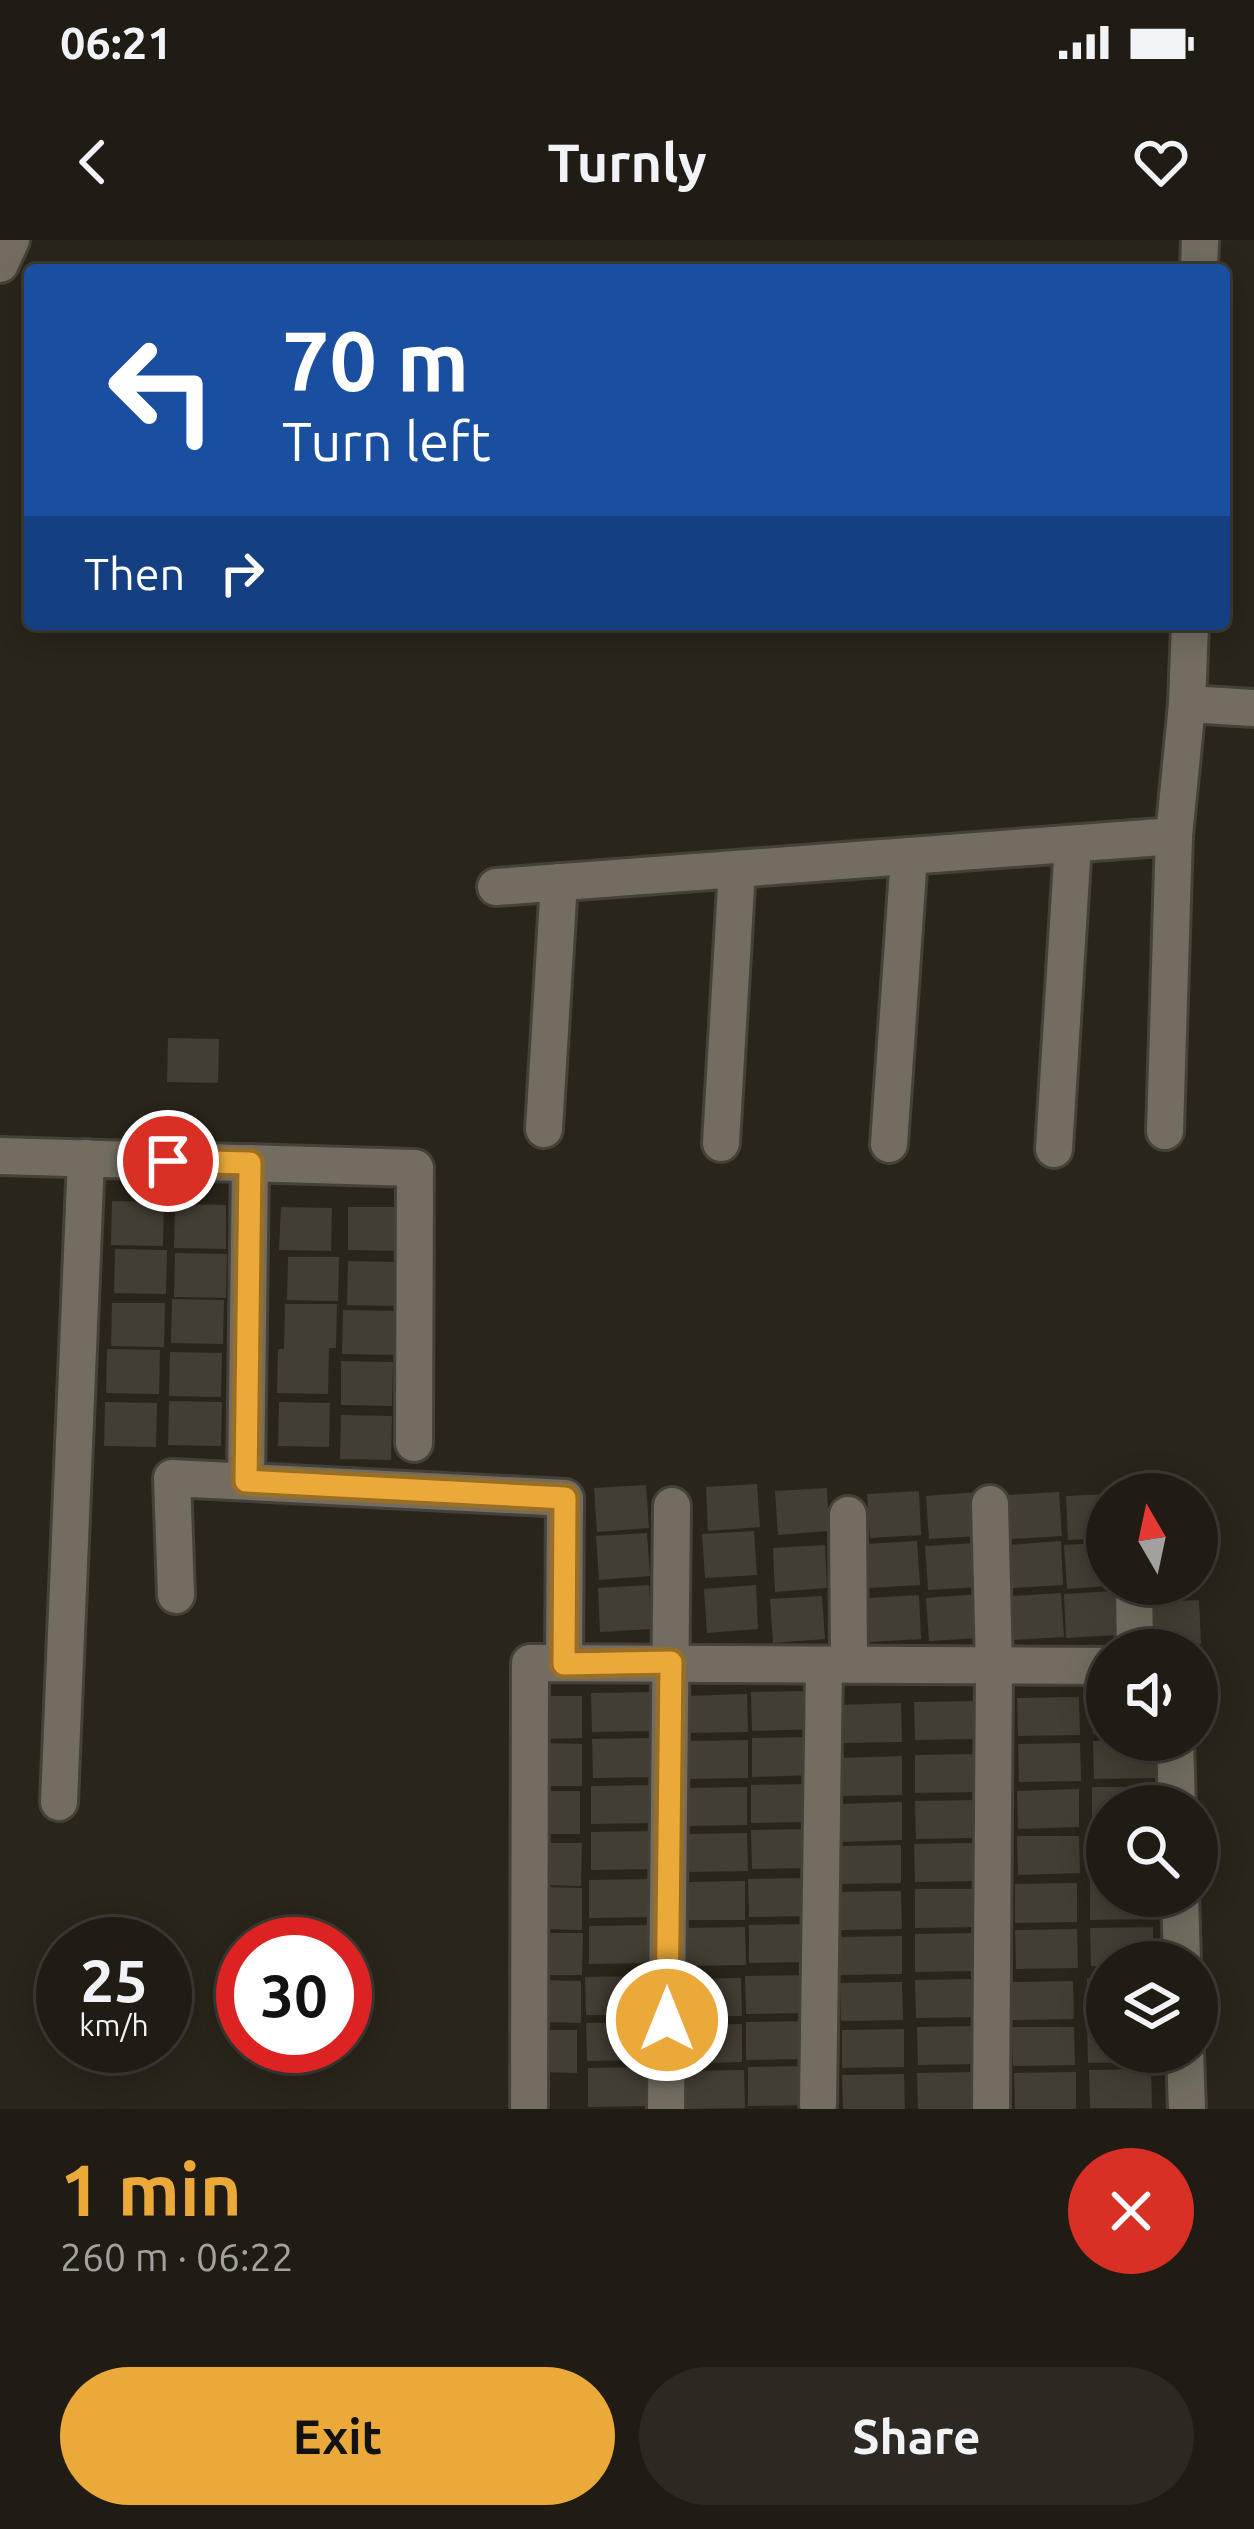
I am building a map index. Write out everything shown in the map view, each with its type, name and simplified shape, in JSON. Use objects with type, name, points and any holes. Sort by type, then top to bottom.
[{"type":"street","points":[[0,264],[11,240]]},
{"type":"street","points":[[1165,1131],[1174,836],[1190,630]]},
{"type":"street","points":[[1187,704],[1254,708]]},
{"type":"street","points":[[496,886],[1174,836]]},
{"type":"street","points":[[1054,1149],[1073,844]]},
{"type":"street","points":[[890,1144],[909,856]]},
{"type":"street","points":[[721,1143],[737,868]]},
{"type":"street","points":[[544,1129],[560,882]]},
{"type":"street","points":[[0,1156],[415,1168],[414,1443]]},
{"type":"street","points":[[58,1802],[86,1158]]},
{"type":"street","points":[[246,1481],[250,1163]]},
{"type":"street","points":[[176,1594],[172,1478],[565,1498],[564,1664]]},
{"type":"street","points":[[990,1504],[994,1666],[991,2107]]},
{"type":"street","points":[[666,2109],[672,1506]]},
{"type":"street","points":[[818,2104],[848,1515]]},
{"type":"street","points":[[530,2107],[530,1663],[1086,1666]]},
{"type":"street","points":[[1186,2073],[1187,2109]]},
{"type":"building","points":[[168,1038],[219,1039],[218,1083],[167,1082]]},
{"type":"building","points":[[112,1201],[164,1202],[163,1246],[111,1245]]},
{"type":"building","points":[[175,1204],[226,1205],[226,1249],[174,1248]]},
{"type":"building","points":[[281,1207],[332,1208],[331,1251],[279,1250]]},
{"type":"building","points":[[348,1207],[401,1207],[400,1251],[348,1250]]},
{"type":"building","points":[[115,1249],[167,1250],[166,1294],[114,1293]]},
{"type":"building","points":[[175,1253],[227,1254],[226,1298],[174,1297]]},
{"type":"building","points":[[288,1257],[339,1257],[338,1301],[287,1300]]},
{"type":"building","points":[[348,1261],[400,1262],[399,1306],[347,1305]]},
{"type":"building","points":[[172,1299],[224,1300],[223,1344],[171,1343]]},
{"type":"building","points":[[112,1303],[165,1303],[164,1347],[111,1346]]},
{"type":"building","points":[[285,1304],[337,1304],[328,1394],[277,1393]]},
{"type":"building","points":[[343,1310],[395,1311],[394,1355],[342,1354]]},
{"type":"building","points":[[107,1349],[160,1350],[159,1394],[106,1393]]},
{"type":"building","points":[[170,1352],[222,1353],[221,1397],[169,1396]]},
{"type":"building","points":[[341,1361],[393,1362],[392,1406],[341,1405]]},
{"type":"building","points":[[169,1401],[222,1402],[221,1446],[168,1445]]},
{"type":"building","points":[[105,1402],[157,1403],[156,1447],[104,1446]]},
{"type":"building","points":[[279,1402],[330,1403],[329,1447],[278,1446]]},
{"type":"building","points":[[341,1415],[392,1416],[391,1460],[340,1459]]},
{"type":"building","points":[[757,1484],[760,1527],[708,1531],[706,1487]]},
{"type":"building","points":[[646,1485],[649,1528],[597,1532],[594,1488]]},
{"type":"building","points":[[827,1488],[829,1531],[778,1535],[775,1491]]},
{"type":"building","points":[[919,1491],[921,1535],[870,1538],[867,1494]]},
{"type":"building","points":[[978,1492],[980,1536],[929,1539],[926,1496]]},
{"type":"building","points":[[1059,1492],[1062,1536],[1010,1539],[1007,1495]]},
{"type":"building","points":[[1086,1495],[1086,1539],[1068,1540],[1066,1496]]},
{"type":"building","points":[[754,1531],[757,1575],[705,1578],[702,1534]]},
{"type":"building","points":[[647,1533],[650,1576],[599,1580],[596,1536]]},
{"type":"building","points":[[917,1541],[920,1585],[868,1588],[865,1544]]},
{"type":"building","points":[[1061,1541],[1063,1585],[1012,1588],[1009,1545]]},
{"type":"building","points":[[977,1543],[980,1587],[928,1590],[925,1546]]},
{"type":"building","points":[[1086,1544],[1086,1588],[1067,1589],[1064,1545]]},
{"type":"building","points":[[825,1545],[827,1588],[775,1592],[773,1548]]},
{"type":"building","points":[[649,1585],[652,1629],[600,1632],[598,1588]]},
{"type":"building","points":[[756,1585],[758,1629],[707,1633],[704,1589]]},
{"type":"building","points":[[1061,1593],[1064,1637],[1012,1640],[1010,1596]]},
{"type":"building","points":[[1086,1593],[1086,1605],[1116,1605],[1118,1629],[1086,1629],[1086,1637],[1066,1638],[1064,1594]]},
{"type":"building","points":[[978,1594],[980,1638],[929,1641],[926,1598]]},
{"type":"building","points":[[919,1595],[921,1639],[870,1642],[867,1598]]},
{"type":"building","points":[[822,1596],[825,1639],[773,1643],[770,1599]]},
{"type":"building","points":[[1147,1605],[1199,1605],[1200,1629],[1149,1629]]},
{"type":"building","points":[[813,1691],[814,1729],[752,1731],[751,1692]]},
{"type":"building","points":[[653,1692],[654,1731],[592,1732],[591,1693]]},
{"type":"building","points":[[747,1694],[748,1732],[686,1733],[685,1696]]},
{"type":"building","points":[[545,1696],[582,1696],[582,1738],[544,1739]]},
{"type":"building","points":[[1079,1697],[1080,1735],[1018,1736],[1017,1698]]},
{"type":"building","points":[[976,1701],[977,1739],[915,1740],[914,1702]]},
{"type":"building","points":[[901,1703],[902,1742],[840,1743],[839,1705]]},
{"type":"building","points":[[814,1737],[814,1775],[752,1777],[752,1738]]},
{"type":"building","points":[[654,1738],[654,1777],[593,1778],[592,1739]]},
{"type":"building","points":[[748,1740],[748,1778],[687,1779],[686,1741]]},
{"type":"building","points":[[544,1743],[582,1744],[582,1786],[544,1786]]},
{"type":"building","points":[[1080,1743],[1081,1781],[1019,1782],[1018,1744]]},
{"type":"building","points":[[977,1754],[977,1792],[915,1793],[915,1755]]},
{"type":"building","points":[[902,1756],[902,1795],[840,1796],[840,1758]]},
{"type":"building","points":[[1094,1761],[1156,1761],[1156,1778],[1094,1779]]},
{"type":"building","points":[[813,1784],[813,1822],[751,1823],[751,1785]]},
{"type":"building","points":[[653,1785],[653,1823],[591,1824],[591,1786]]},
{"type":"building","points":[[747,1787],[747,1825],[685,1826],[685,1788]]},
{"type":"building","points":[[1079,1789],[1079,1827],[1018,1829],[1017,1791]]},
{"type":"building","points":[[542,1791],[580,1791],[580,1834],[542,1834]]},
{"type":"building","points":[[977,1800],[978,1838],[916,1839],[915,1801]]},
{"type":"building","points":[[902,1802],[902,1840],[840,1842],[840,1804]]},
{"type":"building","points":[[813,1829],[813,1868],[752,1869],[751,1830]]},
{"type":"building","points":[[653,1831],[654,1869],[591,1870],[591,1832]]},
{"type":"building","points":[[747,1833],[748,1871],[686,1872],[685,1834]]},
{"type":"building","points":[[1017,1836],[1079,1836],[1080,1873],[1018,1875]]},
{"type":"building","points":[[544,1843],[582,1843],[581,1886],[544,1885]]},
{"type":"building","points":[[976,1843],[977,1881],[915,1882],[914,1844]]},
{"type":"building","points":[[901,1845],[901,1883],[840,1884],[839,1846]]},
{"type":"building","points":[[810,1878],[811,1916],[749,1917],[748,1879]]},
{"type":"building","points":[[651,1879],[651,1917],[589,1918],[589,1880]]},
{"type":"building","points":[[745,1881],[745,1920],[683,1920],[683,1882]]},
{"type":"building","points":[[1077,1883],[1077,1922],[1015,1923],[1015,1884]]},
{"type":"building","points":[[544,1887],[582,1888],[582,1930],[544,1929]]},
{"type":"building","points":[[915,1889],[977,1889],[977,1927],[915,1928]]},
{"type":"building","points":[[901,1891],[902,1929],[840,1930],[839,1892]]},
{"type":"building","points":[[1090,1917],[1152,1917],[1152,1919]]},
{"type":"building","points":[[810,1924],[811,1962],[749,1963],[749,1925]]},
{"type":"building","points":[[651,1925],[651,1963],[589,1964],[589,1926]]},
{"type":"building","points":[[745,1927],[746,1965],[684,1966],[683,1928]]},
{"type":"building","points":[[1153,1927],[1153,1941],[1090,1941],[1090,1928]]},
{"type":"building","points":[[1077,1929],[1078,1968],[1016,1969],[1015,1930]]},
{"type":"building","points":[[545,1933],[583,1933],[582,1975],[545,1975]]},
{"type":"building","points":[[977,1933],[977,1971],[915,1972],[915,1934]]},
{"type":"building","points":[[902,1936],[902,1974],[840,1975],[840,1937]]},
{"type":"building","points":[[807,1975],[808,2013],[746,2014],[745,1976]]},
{"type":"building","points":[[647,1976],[648,2015],[586,2015],[585,1977]]},
{"type":"building","points":[[741,1978],[742,2016],[680,2017],[679,1979]]},
{"type":"building","points":[[977,1979],[978,2017],[916,2018],[915,1980]]},
{"type":"building","points":[[543,1980],[581,1981],[581,2023],[543,2022]]},
{"type":"building","points":[[1073,1981],[1074,2019],[1012,2020],[1011,1982]]},
{"type":"building","points":[[902,1982],[903,2020],[841,2021],[840,1983]]},
{"type":"building","points":[[808,2021],[808,2059],[746,2060],[746,2022]]},
{"type":"building","points":[[648,2022],[648,2060],[587,2061],[586,2023]]},
{"type":"building","points":[[742,2024],[742,2062],[681,2064],[680,2025]]},
{"type":"building","points":[[979,2026],[980,2064],[918,2065],[917,2027]]},
{"type":"building","points":[[1012,2027],[1074,2027],[1075,2065],[1013,2066]]},
{"type":"building","points":[[904,2029],[904,2067],[842,2068],[842,2030]]},
{"type":"building","points":[[539,2030],[577,2030],[577,2073],[539,2072]]},
{"type":"building","points":[[810,2066],[810,2105],[748,2106],[748,2067]]},
{"type":"building","points":[[650,2067],[650,2106],[588,2107],[588,2068]]},
{"type":"building","points":[[744,2070],[745,2108],[682,2109],[682,2071]]},
{"type":"building","points":[[979,2072],[980,2109],[918,2109],[917,2073]]},
{"type":"building","points":[[1076,2072],[1076,2109],[1015,2109],[1014,2073]]},
{"type":"building","points":[[1089,2073],[1151,2073],[1152,2108],[1090,2108]]},
{"type":"building","points":[[904,2074],[905,2109],[843,2109],[842,2075]]},
{"type":"route","points":[[168,1161],[250,1163],[246,1481],[565,1498],[564,1664],[671,1662],[667,2020]]}]
